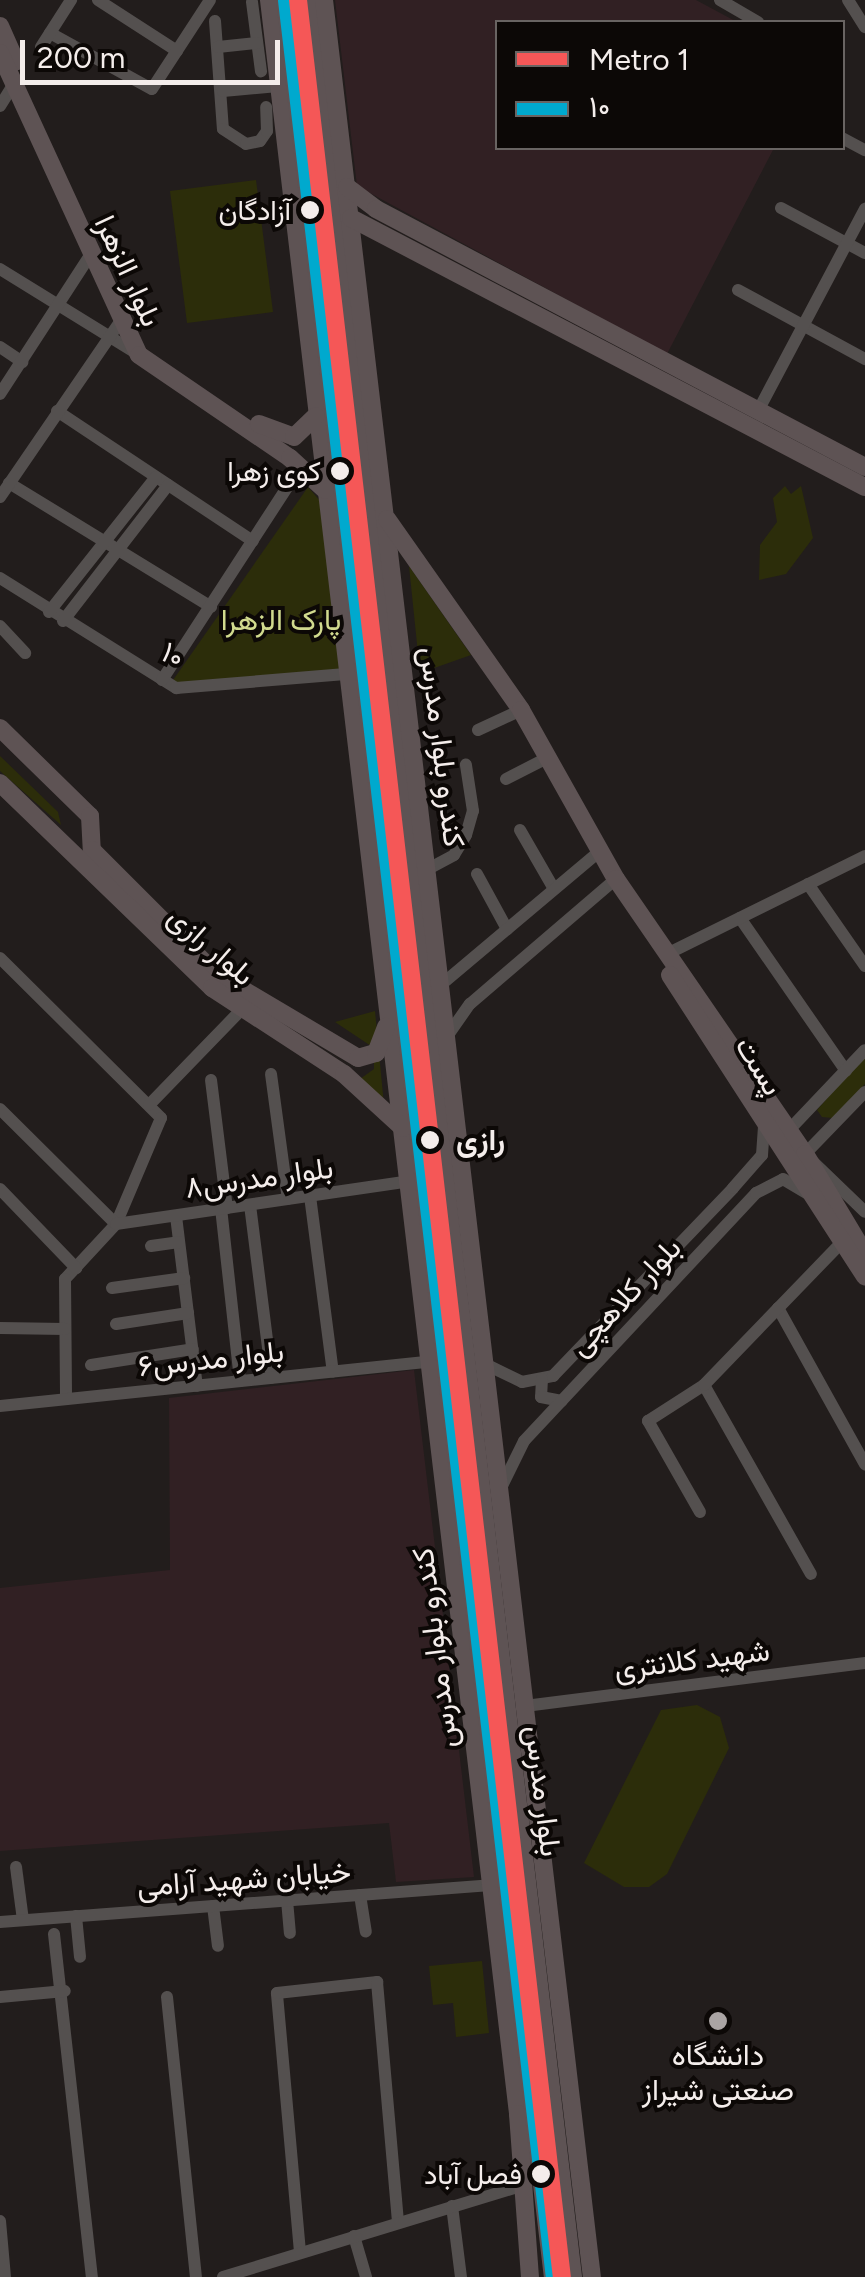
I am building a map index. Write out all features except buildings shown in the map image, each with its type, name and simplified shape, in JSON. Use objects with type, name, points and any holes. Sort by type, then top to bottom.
[{"type":"main road","name":"بلوار مدرس","points":[[285,0],[287,86],[308,190],[553,2277]]},
{"type":"main road","name":"بلوار مدرس","points":[[308,0],[461,1316],[491,1490],[526,1873],[564,2120],[574,2277]]},
{"type":"main road","name":"کندرو بلوار مدرس","points":[[324,0],[347,186],[365,218],[387,519],[485,1364],[491,1490],[502,1514],[536,1808],[564,2120],[592,2277]]},
{"type":"main road","name":"کندرو بلوار مدرس","points":[[260,1],[287,86],[296,238],[324,490],[518,2114],[531,2274]]},
{"type":"main road","name":"بلوار الزهرا","points":[[0,26],[146,348],[254,422],[294,437]]},
{"type":"main road","name":"بلوار الزهرا","points":[[1,56],[90,257],[114,329],[139,356],[298,464],[324,490]]},
{"type":"main road","points":[[287,86],[318,85]]},
{"type":"main road","points":[[296,238],[308,190]]},
{"type":"main road","points":[[365,218],[865,467]]},
{"type":"main road","points":[[365,218],[865,487]]},
{"type":"main road","points":[[298,464],[306,450],[294,437],[316,416]]},
{"type":"main road","name":"پست","points":[[387,519],[522,710],[616,879],[741,1074],[805,1154],[865,1254]]},
{"type":"main road","points":[[383,648],[393,570],[404,554],[422,564]]},
{"type":"main road","points":[[347,665],[368,690]]},
{"type":"main road","name":"بلوار رازی","points":[[0,728],[90,816],[92,850],[215,973],[348,1054],[376,1054],[388,1022]]},
{"type":"main road","name":"بلوار رازی","points":[[0,784],[185,964],[242,1009],[344,1074],[403,1128]]},
{"type":"main road","points":[[60,842],[82,832],[90,816]]},
{"type":"main road","points":[[409,872],[435,925]]},
{"type":"main road","name":"پست","points":[[741,1074],[764,1125],[865,1276]]},
{"type":"main road","points":[[438,1114],[454,1093]]},
{"type":"main road","points":[[441,1318],[461,1316]]},
{"type":"main road","points":[[458,1466],[443,1488],[463,1506]]},
{"type":"main road","points":[[469,1694],[487,1714],[474,1737]]},
{"type":"main road","points":[[526,1873],[536,1808]]},
{"type":"main road","points":[[518,2114],[530,2088]]},
{"type":"street","points":[[41,47],[71,0]]},
{"type":"street","points":[[98,0],[177,51]]},
{"type":"street","points":[[848,0],[865,27]]},
{"type":"street","points":[[260,1],[257,43],[261,71]]},
{"type":"street","points":[[722,1],[755,20]]},
{"type":"street","points":[[50,33],[152,89],[205,2]]},
{"type":"street","points":[[215,21],[223,129],[246,144],[267,131],[266,107]]},
{"type":"street","points":[[218,47],[257,43]]},
{"type":"street","points":[[0,106],[14,84]]},
{"type":"street","points":[[223,91],[287,86]]},
{"type":"street","points":[[782,208],[865,254]]},
{"type":"street","points":[[758,411],[865,208]]},
{"type":"street","points":[[0,394],[90,257]]},
{"type":"street","points":[[0,269],[58,305],[114,329],[0,498]]},
{"type":"street","points":[[738,290],[865,359]]},
{"type":"street","points":[[0,347],[22,362]]},
{"type":"street","points":[[57,411],[253,541]]},
{"type":"street","points":[[162,680],[298,464]]},
{"type":"street","points":[[49,612],[108,538],[162,481]]},
{"type":"street","points":[[64,622],[121,548],[162,481]]},
{"type":"street","points":[[9,482],[108,538],[211,606]]},
{"type":"street","name":"۱۰","points":[[0,578],[64,622],[182,688],[347,665]]},
{"type":"street","points":[[0,626],[26,653]]},
{"type":"street","points":[[478,730],[522,710]]},
{"type":"street","points":[[506,779],[548,757]]},
{"type":"street","points":[[430,868],[454,855],[466,835],[474,811],[466,765]]},
{"type":"street","points":[[520,830],[554,889]]},
{"type":"street","points":[[442,984],[600,851]]},
{"type":"street","points":[[665,955],[865,856]]},
{"type":"street","points":[[477,874],[507,929]]},
{"type":"street","points":[[448,1035],[470,1004],[616,879]]},
{"type":"street","points":[[808,884],[865,966]]},
{"type":"street","points":[[740,918],[846,1071]]},
{"type":"street","points":[[0,958],[161,1118],[116,1224],[65,1280],[66,1399]]},
{"type":"street","points":[[445,1007],[470,1004]]},
{"type":"street","points":[[149,1105],[242,1009]]},
{"type":"street","points":[[789,1130],[865,1050]]},
{"type":"street","points":[[271,1074],[288,1199]]},
{"type":"street","points":[[211,1080],[240,1381]]},
{"type":"street","points":[[862,1100],[805,1154],[865,1212]]},
{"type":"street","points":[[811,1107],[818,1123],[834,1124]]},
{"type":"street","points":[[0,1109],[116,1224]]},
{"type":"street","name":"بلوار کلاهچی","points":[[485,1364],[504,1377],[542,1379],[565,1366],[762,1154],[764,1125]]},
{"type":"street","points":[[752,1197],[782,1179],[810,1196]]},
{"type":"street","name":"بلوار مدرس۸","points":[[116,1224],[409,1181]]},
{"type":"street","points":[[738,1182],[752,1185],[752,1197]]},
{"type":"street","points":[[0,1189],[6,1202],[76,1268]]},
{"type":"street","points":[[310,1196],[333,1372]]},
{"type":"street","name":"بلوار کلاهچی","points":[[491,1490],[524,1441],[752,1197]]},
{"type":"street","points":[[250,1205],[272,1378]]},
{"type":"street","points":[[176,1216],[198,1386]]},
{"type":"street","points":[[151,1246],[179,1242]]},
{"type":"street","points":[[700,1512],[648,1421],[704,1385],[840,1244]]},
{"type":"street","points":[[112,1288],[184,1278]]},
{"type":"street","points":[[778,1308],[865,1464]]},
{"type":"street","points":[[116,1324],[188,1313]]},
{"type":"street","points":[[0,1328],[66,1329]]},
{"type":"street","points":[[91,1365],[193,1349]]},
{"type":"street","name":"بلوار مدرس۶","points":[[0,1406],[428,1362]]},
{"type":"street","points":[[542,1379],[542,1396],[562,1402]]},
{"type":"street","points":[[704,1385],[811,1574]]},
{"type":"street","name":"شهید کلانتری","points":[[524,1706],[865,1663]]},
{"type":"street","points":[[16,1867],[24,1920]]},
{"type":"street","name":"خیابان شهید آرامی","points":[[0,1922],[491,1885]]},
{"type":"street","points":[[360,1895],[366,1932]]},
{"type":"street","points":[[287,1900],[290,1933]]},
{"type":"street","points":[[213,1906],[218,1946]]},
{"type":"street","points":[[76,1916],[80,1956]]},
{"type":"street","points":[[54,1934],[65,1991],[92,2277]]},
{"type":"street","points":[[300,2252],[277,1993],[377,1982],[398,2222]]},
{"type":"street","points":[[0,1996],[65,1991]]},
{"type":"street","points":[[167,1998],[196,2277]]},
{"type":"street","points":[[228,2276],[521,2186]]},
{"type":"street","points":[[452,2206],[460,2277]]},
{"type":"street","points":[[0,2221],[5,2277]]},
{"type":"street","points":[[354,2236],[366,2277]]},
{"type":"street","points":[[272,2261],[278,2277]]},
{"type":"shaded area","points":[[335,0],[696,0],[733,20],[495,20],[495,150],[773,150],[667,354],[357,186]]},
{"type":"shaded area","points":[[414,1370],[474,1877],[396,1882],[389,1823],[0,1851],[0,1588],[170,1570],[169,1398]]},
{"type":"green space","points":[[256,180],[273,312],[187,323],[170,191]]},
{"type":"green space","points":[[785,486],[791,494],[801,486],[813,538],[786,574],[759,580],[760,545],[777,522],[773,498]]},
{"type":"green space","name":"پارک الزهرا","points":[[308,487],[321,502],[340,670],[171,683]]},
{"type":"green space","points":[[409,566],[471,655],[420,673]]},
{"type":"green space","points":[[0,756],[58,812],[61,825],[0,771]]},
{"type":"green space","points":[[375,1011],[384,1105],[360,1079],[374,1069],[374,1048],[335,1022]]},
{"type":"green space","points":[[865,1055],[865,1084],[833,1118],[822,1117],[817,1110]]},
{"type":"green space","points":[[697,1705],[720,1717],[729,1748],[667,1874],[649,1887],[624,1887],[584,1863],[661,1710]]},
{"type":"green space","points":[[482,1961],[489,2033],[456,2037],[453,2003],[433,2005],[429,1966]]},
{"type":"metro line","name":"1","points":[[298,0],[562,2277]]},
{"type":"transit line","name":"۱۰","points":[[285,0],[553,2277]]},
{"type":"place","name":"آزادگان","points":[[310,210]]},
{"type":"place","name":"کوی زهرا","points":[[340,471]]},
{"type":"place","name":"رازی","points":[[430,1140]]},
{"type":"place","name":"دانشگاه صنعتی شیراز","points":[[718,2021]]},
{"type":"place","name":"فصل آباد","points":[[541,2174]]}]
